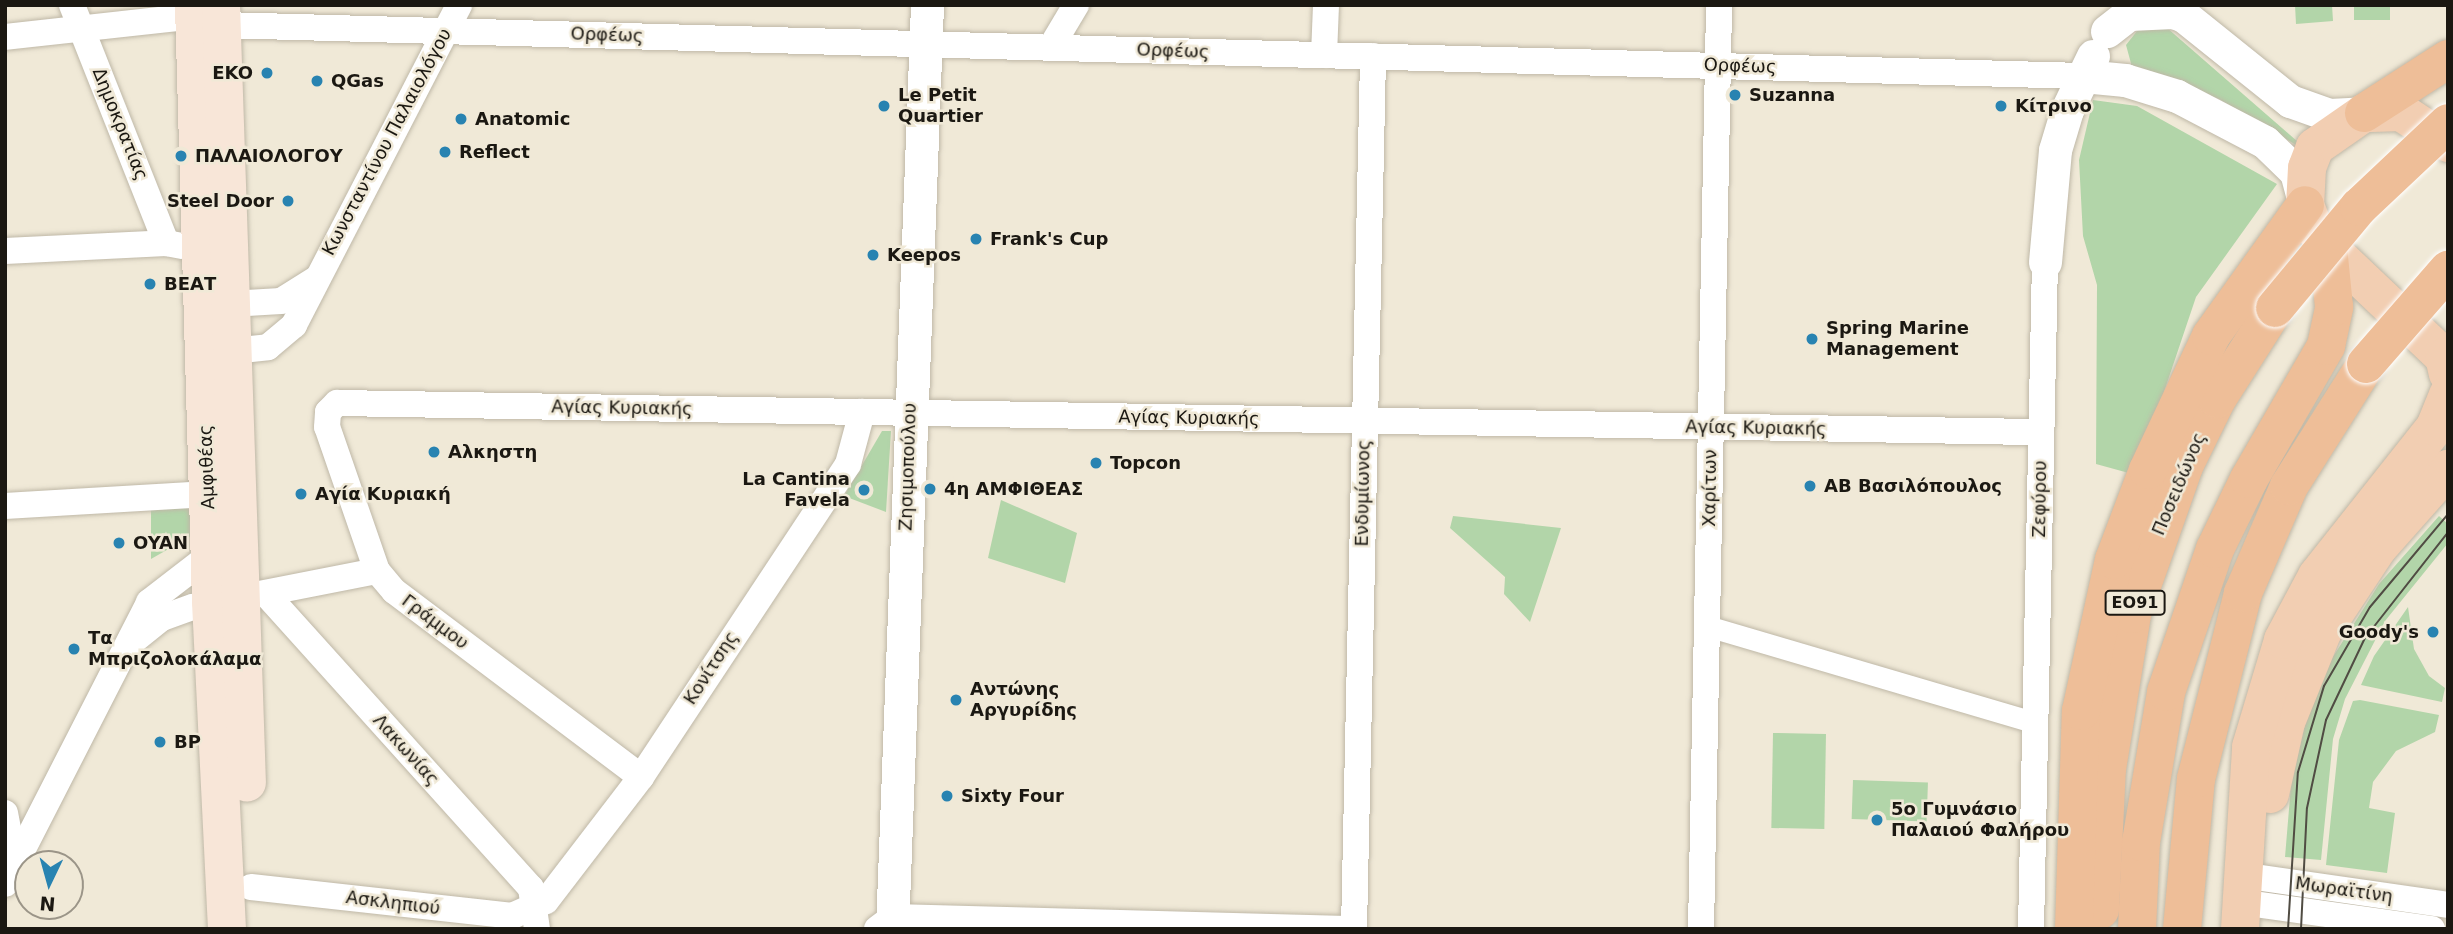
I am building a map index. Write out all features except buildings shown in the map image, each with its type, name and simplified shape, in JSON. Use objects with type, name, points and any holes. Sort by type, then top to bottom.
[{"type":"highway","points":[[2364,113],[2448,58]]},
{"type":"highway","name":"Ποσειδώνος","points":[[2100,929],[2107,769],[2132,614],[2184,466],[2217,398],[2274,308],[2358,207],[2448,123]]},
{"type":"highway","points":[[2074,929],[2081,711],[2114,560],[2148,470],[2211,336],[2305,205]]},
{"type":"highway","points":[[2137,929],[2141,842],[2169,679],[2226,524],[2326,346],[2334,307],[2328,247]]},
{"type":"highway","points":[[2182,929],[2196,779],[2243,593],[2290,486],[2366,364],[2448,271]]},
{"type":"main road","name":"Αμφιθέας","points":[[208,13],[183,249],[217,345],[239,598],[253,929]]},
{"type":"main road","name":"Αμφιθέας","points":[[208,13],[230,304],[217,345],[208,494],[210,555],[239,598],[227,929]]},
{"type":"main road","points":[[2446,364],[2328,247],[2314,228],[2305,205],[2307,168],[2315,147],[2364,113],[2389,111],[2413,116],[2448,143]]},
{"type":"main road","points":[[2252,903],[2251,747],[2283,640],[2317,576],[2435,427],[2448,395]]},
{"type":"main road","points":[[2252,903],[2277,754],[2309,660],[2358,575],[2448,469]]},
{"type":"street","name":"Κωνσταντίνου Παλαιολόγου","points":[[217,345],[277,343],[301,314],[316,279],[459,5]]},
{"type":"street","name":"Ζησιμοπούλου","points":[[887,925],[928,5]]},
{"type":"street","points":[[1051,47],[1076,5]]},
{"type":"street","points":[[1324,55],[1326,5]]},
{"type":"street","name":"Χαρίτων","points":[[1701,929],[1719,5]]},
{"type":"street","points":[[2113,14],[2118,19],[2141,11],[2177,11],[2281,96],[2329,115],[2364,113]]},
{"type":"street","name":"Ορφέως","points":[[5,37],[77,17],[208,13],[446,30],[2083,76],[2125,80],[2198,104],[2276,149],[2296,172],[2305,205]]},
{"type":"street","points":[[2113,14],[2107,58],[2125,80]]},
{"type":"street","name":"Ζεφύρου","points":[[2031,929],[2045,262],[2055,150],[2083,76],[2113,14]]},
{"type":"street","name":"Δημοκρατίας","points":[[77,17],[183,249]]},
{"type":"street","name":"Ενδυμίωνος","points":[[1354,929],[1373,56]]},
{"type":"street","points":[[5,251],[183,249]]},
{"type":"street","points":[[230,304],[281,301],[316,279]]},
{"type":"street","name":"Αγίας Κυριακής","points":[[337,403],[2041,432]]},
{"type":"street","name":"Γράμμου","points":[[337,403],[328,412],[327,427],[377,571],[394,592],[641,777]]},
{"type":"street","name":"Κονίτσης","points":[[536,919],[546,901],[641,777],[848,464],[862,412]]},
{"type":"street","points":[[5,506],[208,494]]},
{"type":"street","points":[[10,875],[149,602],[210,555]]},
{"type":"street","points":[[128,646],[162,618],[239,598],[377,571]]},
{"type":"street","name":"Λακωνίας","points":[[239,598],[531,888],[536,919]]},
{"type":"street","points":[[1707,626],[2036,723]]},
{"type":"street","points":[[5,813],[10,875]]},
{"type":"street","name":"Ασκληπιού","points":[[251,887],[536,919]]},
{"type":"street","name":"Μωραϊτίνη","points":[[2252,903],[2448,905]]},
{"type":"street","name":"Μωραϊτίνη","points":[[2252,903],[2432,929]]},
{"type":"street","points":[[887,925],[1347,929]]},
{"type":"green space","points":[[2295,5],[2332,5],[2333,21],[2296,24]]},
{"type":"green space","points":[[2354,5],[2390,5],[2390,20],[2354,20]]},
{"type":"green space","points":[[2141,26],[2166,27],[2313,155],[2219,99],[2132,67],[2126,45]]},
{"type":"green space","points":[[2093,100],[2137,106],[2277,184],[2196,297],[2136,475],[2096,464],[2097,285],[2083,236],[2079,160]]},
{"type":"green space","points":[[882,431],[891,431],[886,512],[844,496]]},
{"type":"green space","points":[[192,498],[193,535],[151,559],[151,502]]},
{"type":"green space","points":[[1001,500],[1077,533],[1065,583],[988,558]]},
{"type":"green space","points":[[1453,516],[1561,528],[1530,622],[1504,594],[1505,577],[1450,528]]},
{"type":"green space","points":[[2439,516],[2448,524],[2448,543],[2385,621],[2345,699],[2333,739],[2321,860],[2285,857],[2291,785],[2306,721],[2324,671],[2379,584]]},
{"type":"green space","points":[[2408,607],[2414,649],[2429,676],[2445,688],[2442,702],[2361,685],[2374,656]]},
{"type":"green space","points":[[2360,700],[2439,715],[2435,732],[2396,751],[2373,782],[2369,808],[2395,813],[2387,873],[2326,865],[2339,740],[2353,701]]},
{"type":"green space","points":[[1773,733],[1826,734],[1824,829],[1771,828]]},
{"type":"green space","points":[[1853,780],[1928,783],[1927,822],[1852,819]]},
{"type":"tram line","points":[[2288,929],[2298,772],[2324,686],[2370,607],[2448,514]]},
{"type":"tram line","points":[[2301,929],[2307,808],[2326,720],[2365,638],[2448,532]]},
{"type":"place","name":"EKO","points":[[267,73]]},
{"type":"place","name":"QGas","points":[[317,81]]},
{"type":"place","name":"Suzanna","points":[[1735,95]]},
{"type":"place","name":"Le Petit Quartier","points":[[884,106]]},
{"type":"place","name":"Κίτρινο","points":[[2001,106]]},
{"type":"place","name":"Anatomic","points":[[461,119]]},
{"type":"place","name":"Reflect","points":[[445,152]]},
{"type":"place","name":"ΠΑΛΑΙΟΛΟΓΟΥ","points":[[181,156]]},
{"type":"place","name":"Steel Door","points":[[288,201]]},
{"type":"place","name":"Frank's Cup","points":[[976,239]]},
{"type":"place","name":"Keepos","points":[[873,255]]},
{"type":"place","name":"ΒΕΑΤ","points":[[150,284]]},
{"type":"place","name":"Spring Marine Management","points":[[1812,339]]},
{"type":"place","name":"Αλκηστη","points":[[434,452]]},
{"type":"place","name":"Topcon","points":[[1096,463]]},
{"type":"place","name":"ΑΒ Βασιλόπουλος","points":[[1810,486]]},
{"type":"place","name":"4η ΑΜΦΙΘΕΑΣ","points":[[930,489]]},
{"type":"place","name":"La Cantina Favela","points":[[864,490]]},
{"type":"place","name":"Αγία Κυριακή","points":[[301,494]]},
{"type":"place","name":"OYAN","points":[[119,543]]},
{"type":"place","name":"Goody's","points":[[2433,632]]},
{"type":"place","name":"Τα Μπριζολοκάλαμα","points":[[74,649]]},
{"type":"place","name":"Αντώνης Αργυρίδης","points":[[956,700]]},
{"type":"place","name":"BP","points":[[160,742]]},
{"type":"place","name":"Sixty Four","points":[[947,796]]},
{"type":"place","name":"5ο Γυμνάσιο Παλαιού Φαλήρου","points":[[1877,820]]}]
